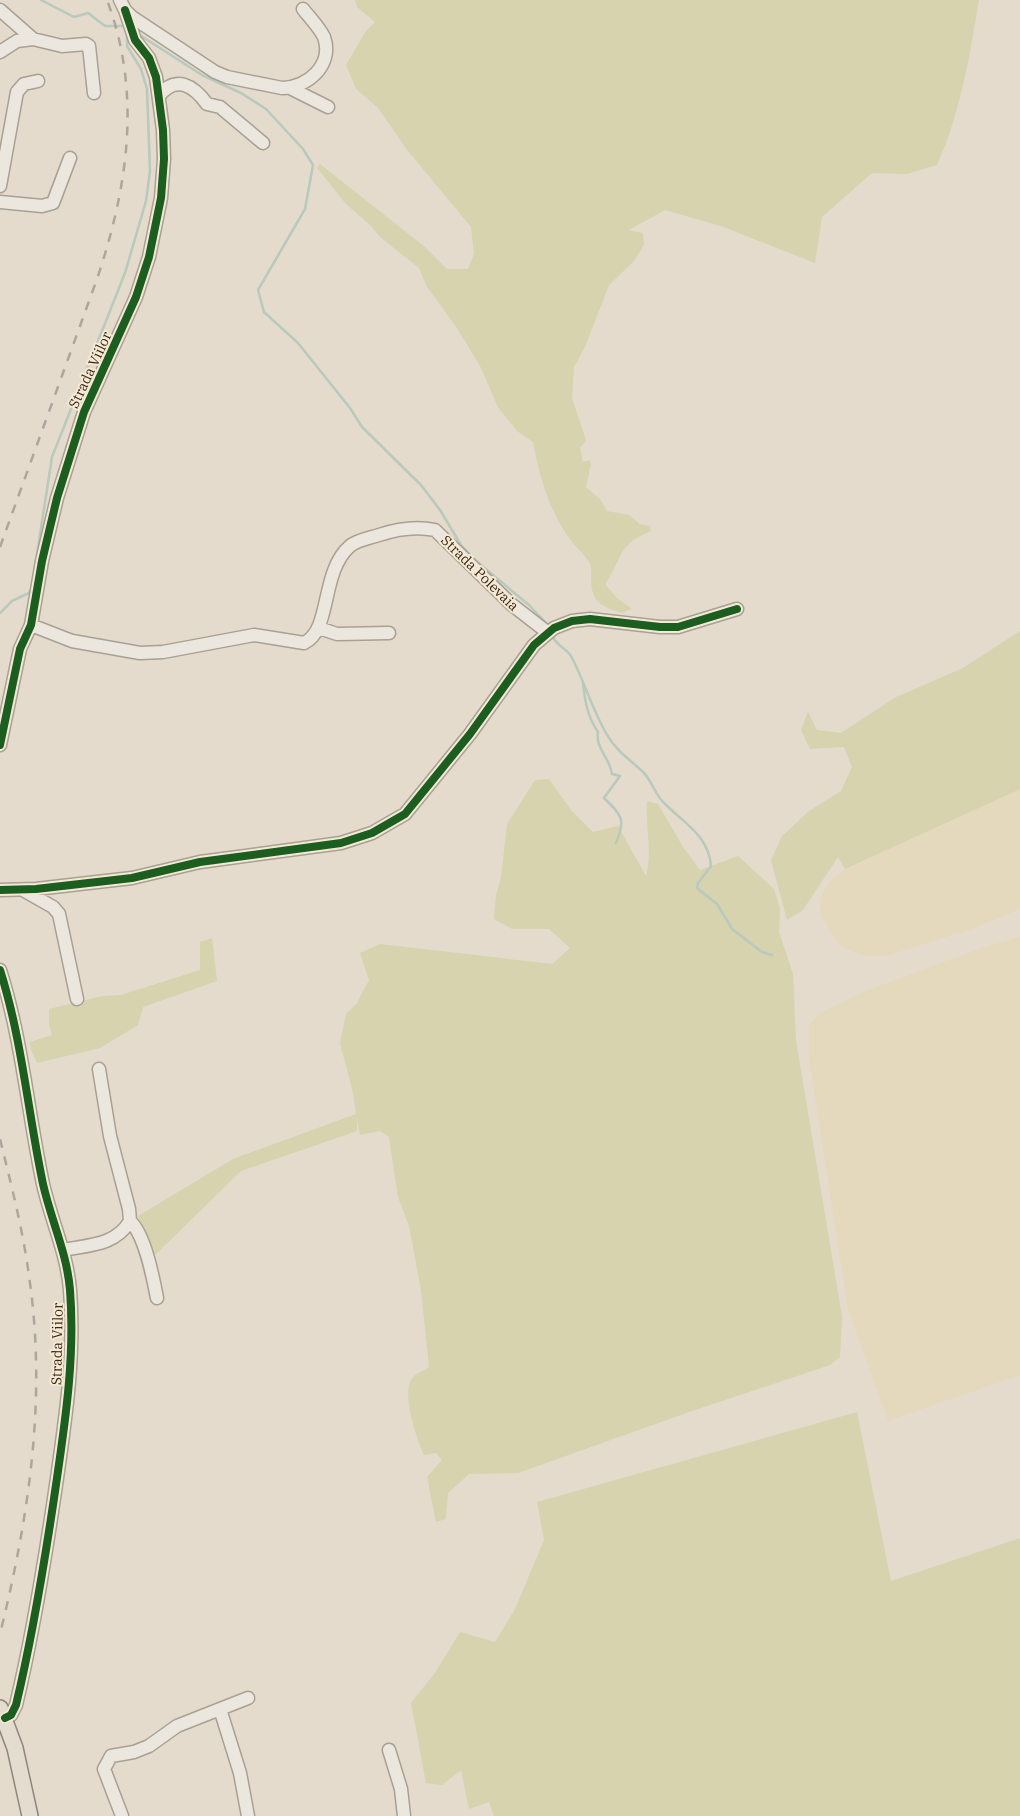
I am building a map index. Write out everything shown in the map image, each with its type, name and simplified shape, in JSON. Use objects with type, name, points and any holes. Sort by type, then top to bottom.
[{"type":"main road","points":[[3,1713],[15,1748],[30,1816]]},
{"type":"street","points":[[290,88],[311,79],[320,67],[326,51],[323,35],[303,9]]},
{"type":"street","points":[[0,10],[33,39]]},
{"type":"street","points":[[126,16],[220,74],[264,86],[290,88],[328,107]]},
{"type":"street","name":"Strada Viilor","points":[[0,745],[20,649],[31,626],[50,525],[75,438],[88,403],[128,318],[149,256],[161,198],[164,159],[159,96],[150,58],[126,16]]},
{"type":"street","points":[[0,52],[17,41],[33,39],[62,46],[86,44],[89,46],[94,92]]},
{"type":"street","points":[[0,186],[17,92],[24,84],[38,80]]},
{"type":"street","points":[[159,96],[168,86],[183,84],[198,92],[207,104],[220,107],[263,143]]},
{"type":"street","points":[[0,202],[42,206],[53,203],[70,158]]},
{"type":"street","name":"Strada Polevaia","points":[[319,628],[330,581],[338,562],[352,545],[390,532],[423,528],[435,530],[510,604],[547,632]]},
{"type":"street","points":[[0,890],[22,890],[132,878],[200,862],[341,843],[372,833],[406,814],[470,734],[534,645],[547,632],[564,624],[590,619],[660,627],[678,626],[737,609]]},
{"type":"street","points":[[31,626],[72,642],[149,653],[254,635],[304,643],[319,628],[337,634],[389,633]]},
{"type":"street","points":[[22,890],[53,907],[59,914],[77,999]]},
{"type":"street","name":"Strada Viilor","points":[[0,970],[18,1040],[43,1183],[63,1250],[70,1292],[71,1364],[63,1440],[31,1641],[16,1705],[11,1715],[3,1713]]},
{"type":"street","points":[[99,1069],[110,1136],[129,1209],[130,1221],[138,1231],[157,1298]]},
{"type":"street","points":[[63,1250],[98,1245],[110,1241],[130,1221]]},
{"type":"street","points":[[122,1816],[106,1778],[104,1769],[106,1761],[116,1754],[134,1752],[149,1746],[177,1726],[248,1698]]},
{"type":"street","points":[[220,1709],[240,1773],[248,1816]]},
{"type":"street","points":[[389,1750],[401,1790],[404,1816]]},
{"type":"shaded area","points":[[355,0],[979,0],[968,63],[958,105],[937,165],[907,174],[872,173],[822,217],[815,263],[721,226],[665,210],[629,230],[643,233],[644,245],[633,262],[609,285],[585,347],[574,367],[572,398],[586,440],[580,448],[583,462],[590,460],[591,464],[586,487],[601,500],[607,511],[629,515],[640,524],[650,526],[651,531],[632,541],[622,552],[605,584],[617,598],[632,609],[622,613],[608,608],[595,598],[591,585],[590,564],[567,536],[553,511],[541,477],[533,442],[517,431],[498,407],[481,368],[457,328],[427,287],[419,268],[380,237],[370,225],[346,204],[317,168],[320,164],[425,247],[447,269],[468,269],[474,254],[471,227],[408,151],[378,108],[356,89],[346,65],[366,31],[375,22],[357,7]]},
{"type":"shaded area","points":[[1020,631],[1020,789],[845,869],[838,857],[803,910],[787,920],[771,860],[782,836],[809,811],[841,791],[852,767],[844,747],[810,749],[801,730],[808,712],[817,730],[841,733],[896,697],[963,668]]},
{"type":"shaded area","points":[[549,779],[571,810],[593,832],[618,826],[646,876],[649,858],[647,801],[658,804],[683,847],[700,870],[738,856],[774,889],[780,908],[779,932],[793,974],[796,1041],[842,1317],[840,1357],[830,1365],[692,1411],[518,1473],[469,1474],[448,1493],[446,1519],[436,1522],[427,1477],[442,1460],[436,1453],[424,1455],[414,1427],[409,1404],[409,1384],[413,1377],[429,1367],[421,1290],[409,1226],[398,1197],[389,1137],[380,1131],[360,1135],[357,1118],[357,1131],[241,1171],[154,1256],[138,1216],[233,1159],[356,1114],[353,1093],[340,1043],[346,1014],[357,1003],[369,980],[360,953],[380,944],[552,964],[570,948],[549,929],[512,929],[494,919],[507,824],[535,780]]},
{"type":"shaded area","points":[[1020,788],[1020,909],[975,928],[886,956],[864,956],[841,947],[820,915],[821,898],[827,884],[845,869]]},
{"type":"shaded area","points":[[1020,937],[1020,1375],[888,1421],[848,1309],[809,1058],[809,1025],[820,1013],[865,991],[984,947]]},
{"type":"shaded area","points":[[212,938],[217,981],[143,1007],[138,1025],[100,1048],[37,1063],[31,1050],[30,1042],[52,1035],[49,1024],[49,1009],[102,996],[121,995],[200,970],[200,942]]},
{"type":"shaded area","points":[[857,1412],[891,1581],[1020,1538],[1020,1816],[494,1816],[489,1802],[469,1809],[461,1770],[442,1785],[426,1783],[411,1703],[435,1673],[460,1632],[495,1642],[515,1609],[544,1540],[537,1502]]},
{"type":"waterway","points":[[41,0],[74,17],[88,13],[105,26],[125,26]]},
{"type":"waterway","points":[[37,554],[52,457],[125,273],[146,201],[150,171],[147,89],[141,69],[127,46],[127,33]]},
{"type":"waterway","points":[[138,34],[202,75],[241,93],[266,109],[303,149],[313,165],[305,209],[258,290],[264,312],[298,343],[350,408],[362,427],[421,485],[440,510],[461,545],[476,561],[529,605],[548,625]]},
{"type":"waterway","points":[[0,613],[12,601],[29,593],[31,589]]},
{"type":"waterway","points":[[553,637],[571,656],[598,718],[613,744],[644,773],[662,800],[701,838],[706,846],[711,866],[698,883],[697,888],[717,904],[732,929],[762,952],[772,955]]},
{"type":"waterway","points":[[583,683],[587,708],[598,732],[599,743],[612,774],[620,776],[604,798],[621,818],[621,829],[616,843]]},
{"type":"railway","points":[[0,547],[97,279],[117,210],[127,140],[127,105],[125,70],[118,35],[107,0]]},
{"type":"railway","points":[[0,1139],[16,1207],[29,1276],[36,1367],[35,1412],[27,1501],[0,1634]]},
{"type":"cycle path","points":[[0,745],[20,649],[31,625],[42,561],[57,498],[84,412],[136,297],[149,257],[161,198],[164,159],[163,130],[156,77],[149,58],[135,40],[125,10]]},
{"type":"cycle path","points":[[0,890],[36,889],[132,878],[200,862],[341,843],[372,833],[405,814],[470,734],[534,645],[554,628],[572,621],[590,619],[660,627],[678,627],[737,609]]},
{"type":"cycle path","points":[[0,970],[14,1023],[43,1184],[66,1263],[71,1314],[66,1408],[44,1563],[16,1705],[11,1715],[5,1718]]}]
